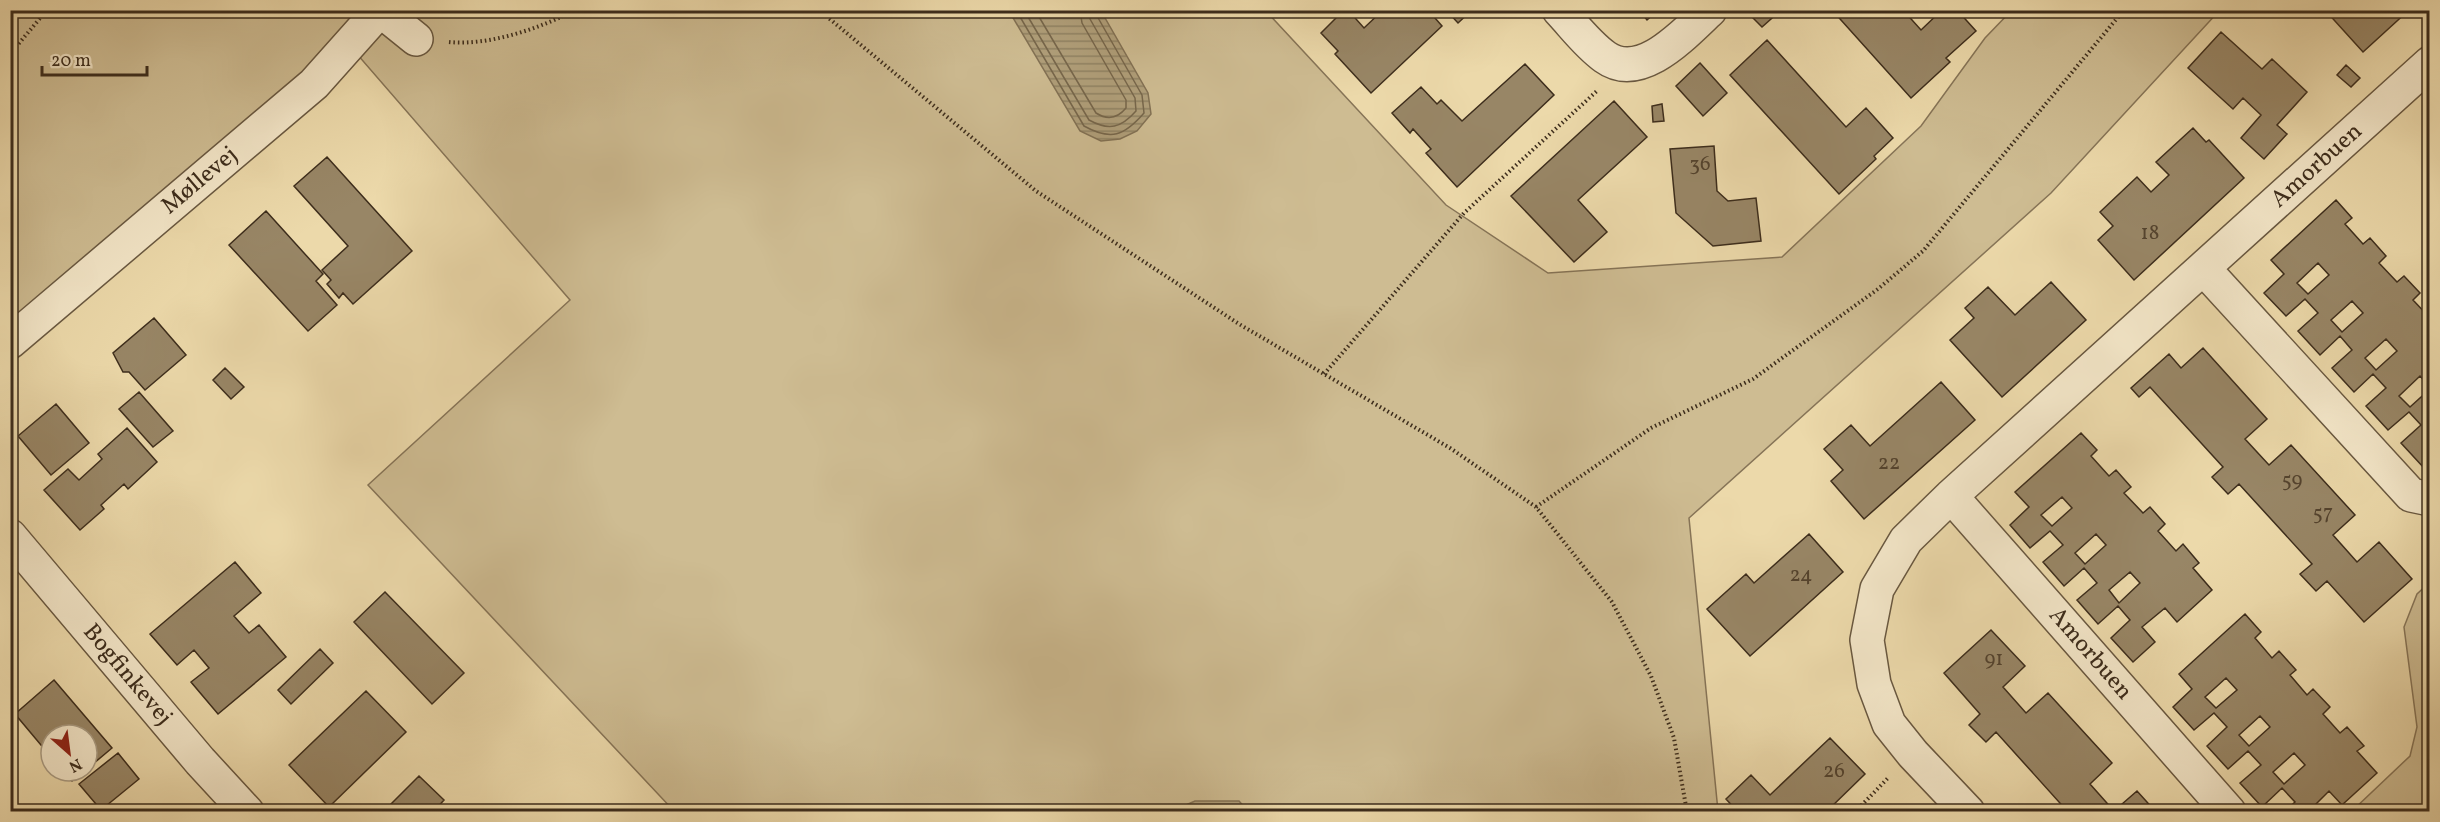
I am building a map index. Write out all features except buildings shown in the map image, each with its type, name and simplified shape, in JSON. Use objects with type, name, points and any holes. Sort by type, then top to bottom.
[{"type":"street","name":"Møllevej","points":[[10,342],[314,84],[380,10],[416,39]]},
{"type":"street","points":[[1559,10],[1606,58],[1629,64],[1651,59],[1669,47],[1710,10]]},
{"type":"street","name":"Amorbuen","points":[[1968,812],[1889,724],[1874,684],[1867,640],[1877,589],[1906,540],[2430,63]]},
{"type":"street","points":[[2204,269],[2411,495],[2430,499]]},
{"type":"street","name":"Amorbuen","points":[[1952,496],[2229,812]]},
{"type":"street","name":"Bogfinkevej","points":[[10,536],[200,761],[247,812]]},
{"type":"path","points":[[10,54],[47,10]]},
{"type":"path","points":[[416,39],[456,43],[484,40],[525,31],[575,10]]},
{"type":"path","points":[[819,10],[1036,190],[1239,324],[1450,448],[1536,507],[1612,602],[1651,676],[1674,738],[1687,812]]},
{"type":"path","points":[[1536,507],[1651,428],[1753,379],[1878,290],[1923,251],[2124,10]]},
{"type":"path","points":[[1324,374],[1464,213],[1602,85],[1606,58]]},
{"type":"path","points":[[1854,812],[1914,754]]},
{"type":"shaded area","points":[[11,11],[1266,11],[1446,205],[1548,273],[1782,257],[1921,126],[1985,38],[2011,11],[2219,11],[2051,193],[1689,518],[1718,811],[674,811],[368,485],[570,300],[344,39],[11,326]]},
{"type":"shaded area","points":[[2429,583],[2429,811],[2352,811],[2410,756],[2417,727],[2404,627],[2417,594]]},
{"type":"water","points":[[1009,11],[1101,11],[1148,93],[1151,114],[1137,131],[1120,139],[1101,141],[1080,131]]},
{"type":"water","points":[[1195,801],[1239,801],[1248,811],[1172,811]]}]
